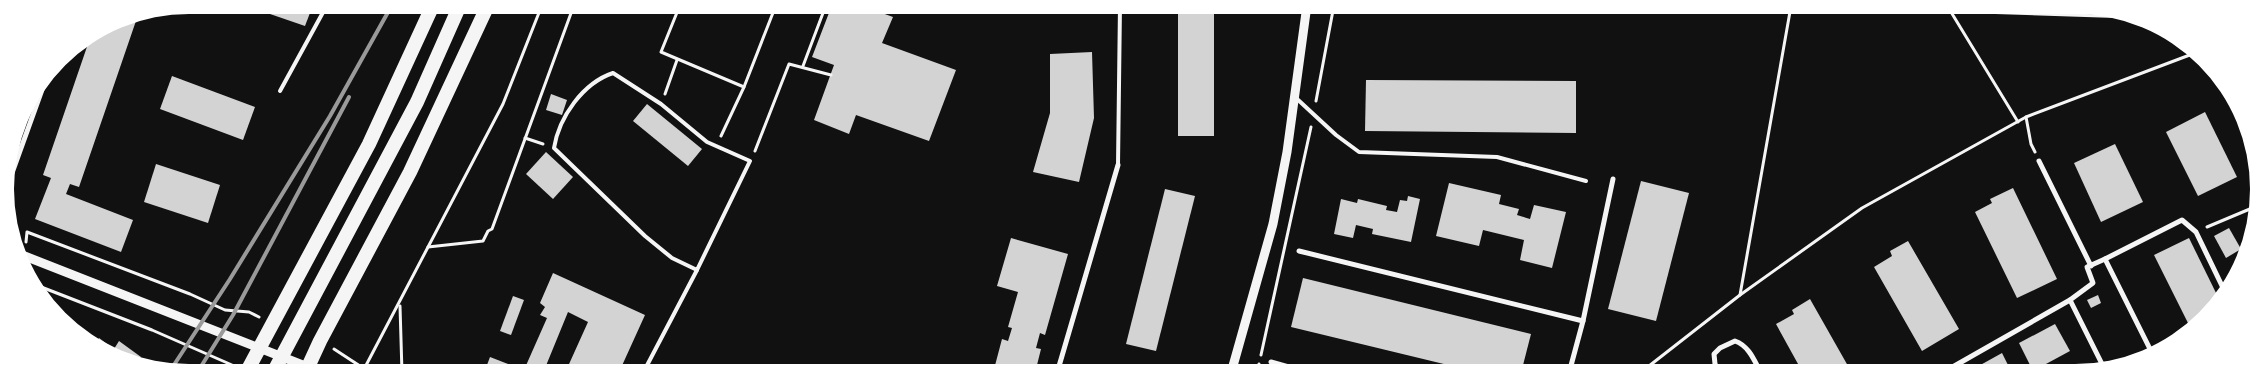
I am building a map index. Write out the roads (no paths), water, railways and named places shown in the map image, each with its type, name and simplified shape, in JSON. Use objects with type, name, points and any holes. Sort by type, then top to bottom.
[{"type":"highway","points":[[251,364],[368,144],[429,14]]},
{"type":"highway","points":[[278,364],[417,102],[456,14]]},
{"type":"highway","points":[[290,364],[292,360],[320,341],[410,172],[484,14]]},
{"type":"street","points":[[1233,364],[1273,224],[1287,152],[1306,14]]},
{"type":"street","points":[[15,166],[41,95]]},
{"type":"street","points":[[2040,161],[2091,266]]},
{"type":"street","points":[[1060,364],[1118,165]]},
{"type":"street","points":[[1571,364],[1583,321],[1613,179]]},
{"type":"street","points":[[1958,364],[2070,300],[2092,283],[2087,267],[2182,220],[2196,232],[2222,285]]},
{"type":"street","points":[[1299,251],[1583,321]]},
{"type":"street","points":[[28,257],[302,364]]},
{"type":"street","points":[[2104,259],[2150,347]]},
{"type":"street","points":[[2070,300],[2101,362]]},
{"type":"street","points":[[1715,364],[1714,354],[1720,348],[1735,341],[1748,349],[1756,364]]},
{"type":"street","points":[[1272,362],[1279,364]]},
{"type":"lane","points":[[280,91],[322,14]]},
{"type":"lane","points":[[1118,165],[1120,14]]},
{"type":"lane","points":[[648,364],[697,270],[750,162],[716,147],[661,104],[613,73],[603,76],[590,84],[567,114],[556,132],[554,148],[645,236],[672,258],[697,270]]},
{"type":"lane","points":[[1294,96],[1336,135],[1359,152],[1496,157],[1586,181]]},
{"type":"railway","points":[[175,364],[230,279],[330,116],[387,14]]},
{"type":"railway","points":[[203,364],[233,315],[349,97]]}]
